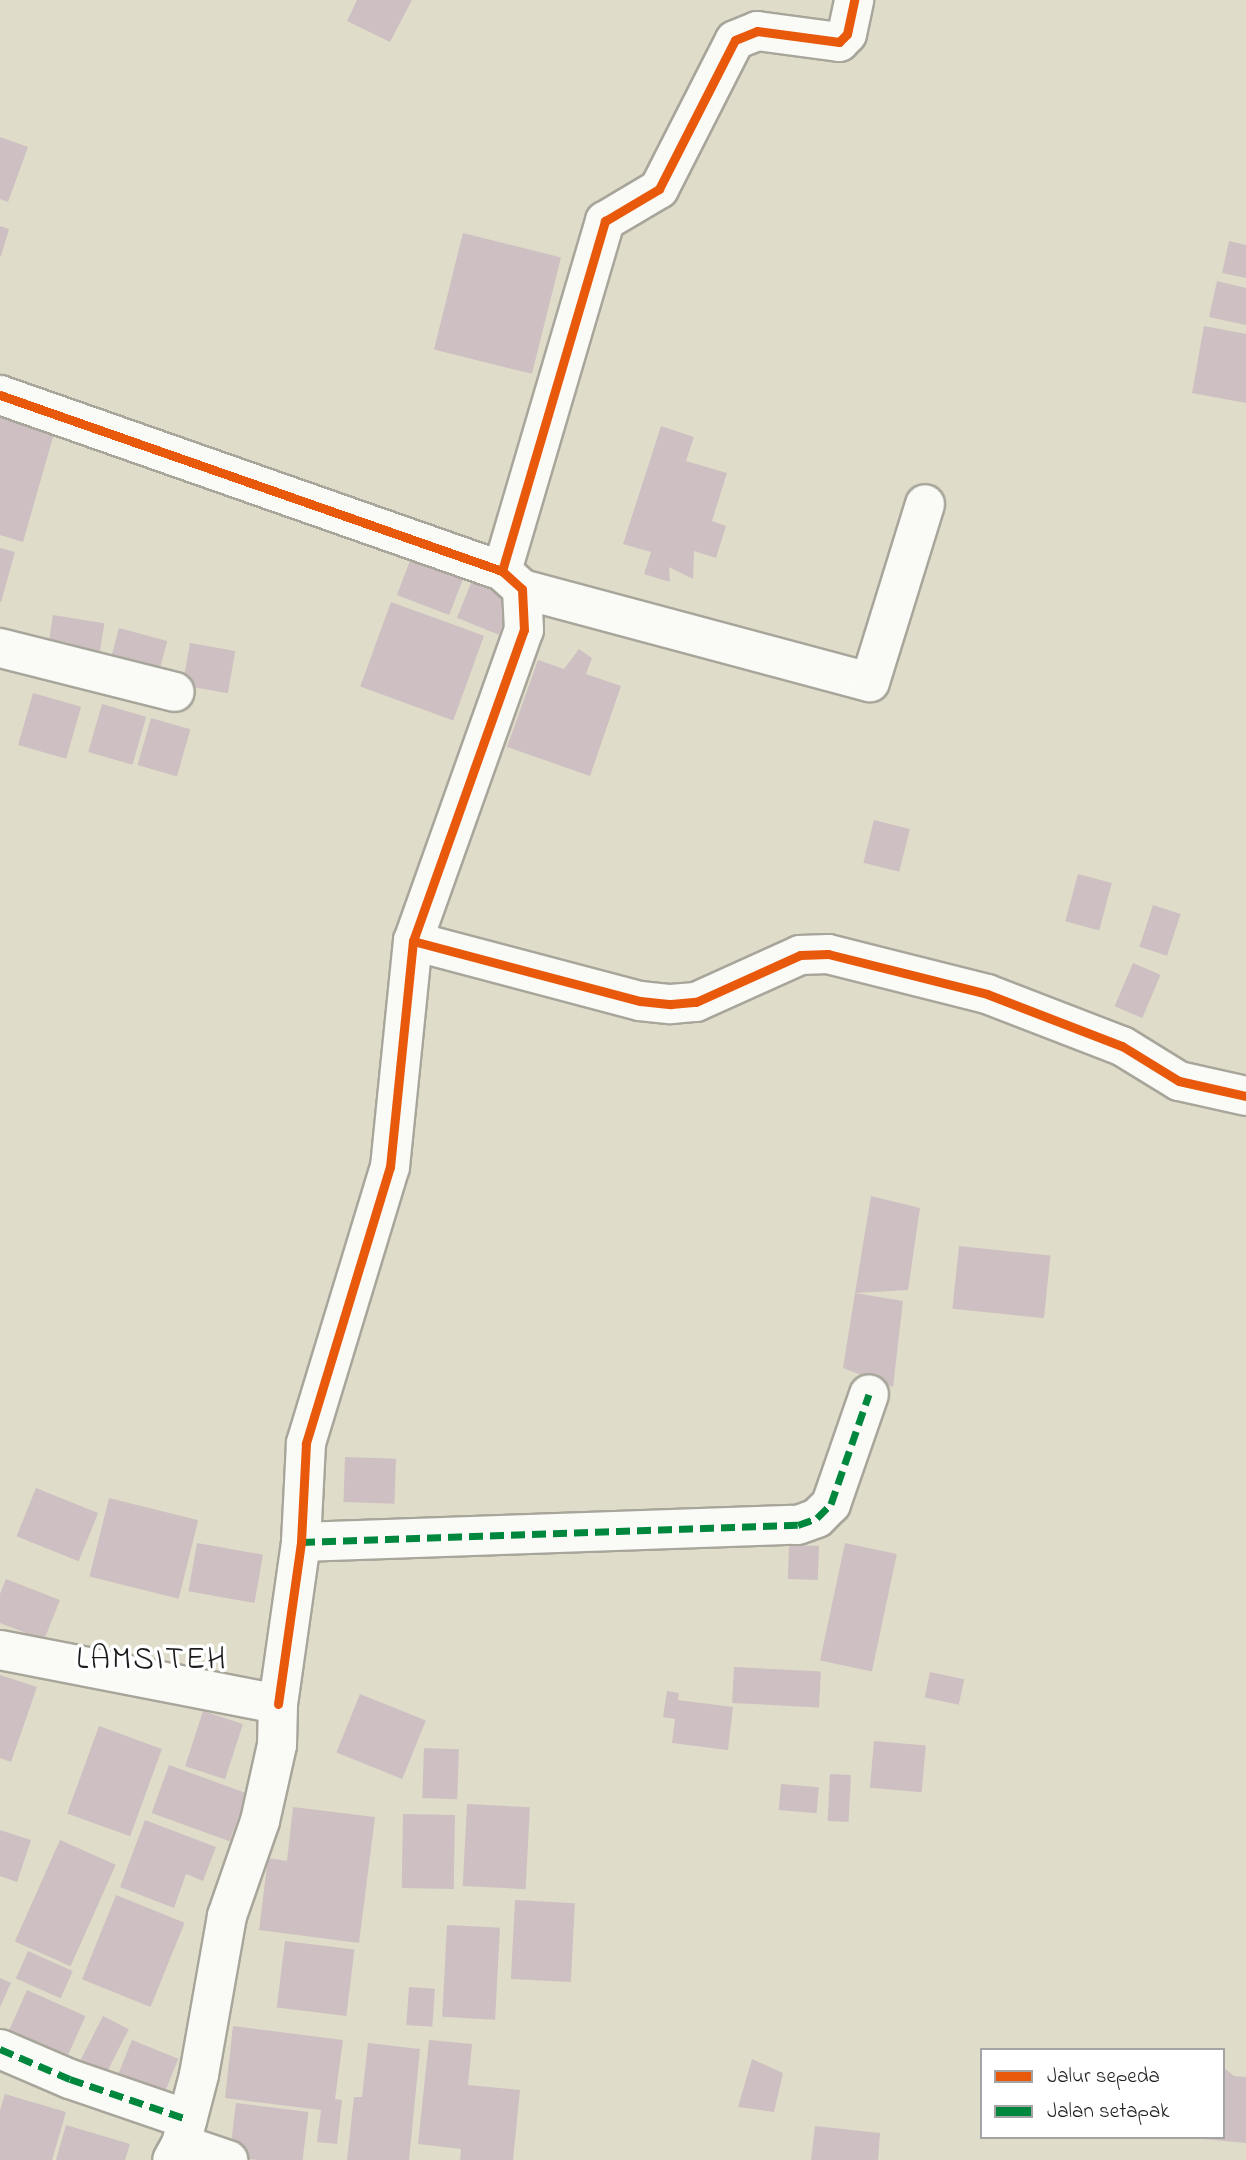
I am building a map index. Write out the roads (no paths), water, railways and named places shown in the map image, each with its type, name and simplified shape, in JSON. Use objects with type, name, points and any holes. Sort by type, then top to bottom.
[{"type":"street","points":[[180,2141],[228,1916],[261,1821],[277,1745],[278,1704],[301,1542],[312,1416],[351,1307],[390,1167],[413,941],[524,630],[512,580],[605,221],[659,189],[735,40],[757,31],[839,41],[846,34],[854,0]]},
{"type":"street","points":[[0,394],[512,580],[870,682],[925,504]]},
{"type":"street","points":[[0,648],[175,692]]},
{"type":"street","points":[[413,941],[640,1001],[671,1004],[696,1002],[800,954],[828,954],[987,994],[1122,1046],[1178,1081],[1246,1096]]},
{"type":"street","points":[[301,1542],[798,1524],[817,1518],[831,1504],[869,1394]]},
{"type":"street","points":[[0,1650],[278,1704]]},
{"type":"street","points":[[0,2049],[70,2079],[180,2141],[228,2160]]},
{"type":"district","name":"LAMSITEH","points":[[152,1661]]}]
